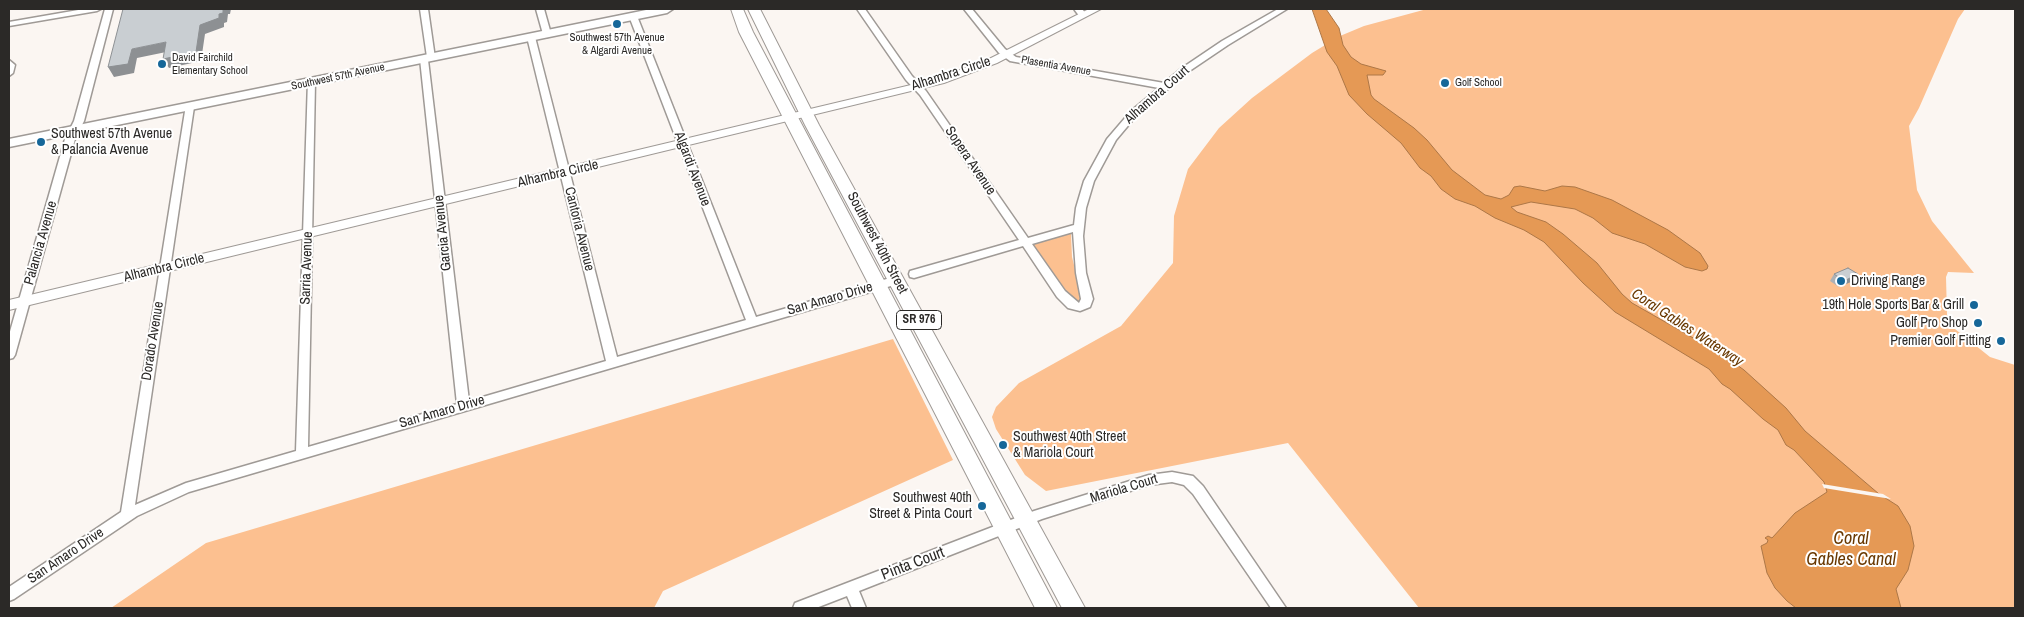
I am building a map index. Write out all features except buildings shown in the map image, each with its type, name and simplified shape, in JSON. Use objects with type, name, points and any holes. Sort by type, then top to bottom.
[{"type":"main road","name":"Southwest 57th Avenue","points":[[9,143],[547,34],[633,16],[644,11],[667,9]]},
{"type":"main road","name":"Southwest 40th Street","points":[[737,9],[746,32],[799,116],[897,280],[1074,608]]},
{"type":"main road","name":"Southwest 40th Street","points":[[754,9],[799,116],[878,285],[1046,608]]},
{"type":"street","points":[[30,20],[34,9]]},
{"type":"street","points":[[9,24],[97,9]]},
{"type":"street","name":"Palancia Avenue","points":[[9,356],[70,139],[79,121],[109,9]]},
{"type":"street","name":"Garcia Avenue","points":[[424,9],[440,202],[463,406]]},
{"type":"street","points":[[540,9],[547,34]]},
{"type":"street","name":"Sopera Avenue","points":[[861,9],[1065,298],[1075,306],[1082,307]]},
{"type":"street","name":"Plasentia Avenue","points":[[968,9],[1006,54],[1013,58],[1165,86]]},
{"type":"street","name":"Alhambra Circle","points":[[9,305],[799,116],[954,77],[1006,54],[1080,12],[1096,9]]},
{"type":"street","name":"Alhambra Court","points":[[1082,307],[1086,304],[1087,298],[1080,262],[1078,227],[1087,188],[1104,152],[1129,117],[1165,86],[1204,56],[1282,9]]},
{"type":"street","name":"Algardi Avenue","points":[[633,16],[752,322]]},
{"type":"street","name":"Cantoria Avenue","points":[[531,37],[612,363]]},
{"type":"street","points":[[9,63],[12,65],[9,73]]},
{"type":"street","name":"Sarria Avenue","points":[[302,453],[311,82]]},
{"type":"street","name":"Dorado Avenue","points":[[127,516],[189,107]]},
{"type":"street","points":[[914,274],[1078,227]]},
{"type":"street","name":"San Amaro Drive","points":[[9,595],[127,516],[156,500],[186,488],[897,280]]},
{"type":"street","name":"Mariola Court","points":[[1026,520],[1157,478],[1172,476],[1183,478],[1191,482],[1198,490],[1279,608]]},
{"type":"street","name":"Pinta Court","points":[[800,608],[1026,520]]},
{"type":"street","points":[[852,588],[859,608]]},
{"type":"shaded area","points":[[1427,9],[1965,9],[1958,19],[1919,108],[1909,126],[1917,190],[1932,221],[1974,273],[1948,272],[1946,277],[1947,315],[1956,324],[1953,325],[1955,329],[1990,357],[2015,365],[2015,608],[1419,608],[1288,443],[1046,491],[1025,475],[996,429],[992,417],[996,407],[1019,383],[1121,326],[1173,263],[1174,216],[1188,169],[1219,128],[1252,98],[1312,53],[1340,36],[1364,26]]},
{"type":"shaded area","points":[[1068,232],[1071,234],[1072,257],[1082,297],[1080,301],[1072,299],[1034,246],[1035,242]]},
{"type":"shaded area","points":[[893,339],[953,460],[663,591],[654,608],[111,608],[206,543]]},
{"type":"water","name":"Coral Gables Canal","points":[[1312,9],[1326,9],[1339,28],[1343,45],[1351,57],[1361,64],[1386,71],[1383,75],[1367,75],[1371,95],[1374,99],[1414,128],[1427,140],[1452,170],[1485,195],[1501,199],[1509,195],[1514,187],[1520,186],[1545,191],[1562,186],[1575,187],[1612,200],[1668,230],[1700,253],[1708,266],[1707,269],[1702,271],[1685,267],[1645,244],[1612,233],[1593,218],[1575,209],[1531,202],[1511,207],[1517,212],[1546,222],[1563,234],[1597,263],[1622,294],[1632,303],[1723,355],[1744,370],[1786,408],[1805,431],[1879,494],[1898,506],[1910,526],[1914,546],[1908,570],[1896,589],[1901,608],[1796,608],[1787,601],[1775,588],[1767,573],[1761,546],[1767,543],[1768,540],[1765,538],[1768,536],[1772,538],[1795,513],[1827,492],[1824,482],[1794,450],[1786,445],[1778,430],[1722,384],[1709,369],[1615,312],[1583,283],[1544,242],[1475,206],[1455,199],[1441,189],[1431,176],[1420,168],[1401,143],[1367,114],[1349,95],[1337,66],[1327,52]]},
{"type":"pier","points":[[1822,484],[1883,494],[1891,499],[1824,488]]},
{"type":"place","name":"Southwest 57th Avenue & Algardi Avenue","points":[[617,24]]},
{"type":"place","name":"David Fairchild Elementary School","points":[[162,64]]},
{"type":"place","name":"Golf School","points":[[1445,83]]},
{"type":"place","name":"Southwest 57th Avenue & Palancia Avenue","points":[[41,142]]},
{"type":"place","name":"Driving Range","points":[[1841,281]]},
{"type":"place","name":"19th Hole Sports Bar & Grill","points":[[1974,305]]},
{"type":"place","name":"Golf Pro Shop","points":[[1978,323]]},
{"type":"place","name":"Premier Golf Fitting","points":[[2001,341]]},
{"type":"place","name":"Southwest 40th Street & Mariola Court","points":[[1003,445]]},
{"type":"place","name":"Southwest 40th Street & Pinta Court","points":[[982,506]]},
{"type":"water label","name":"Coral Gables Waterway","points":[[1687,328]]}]
